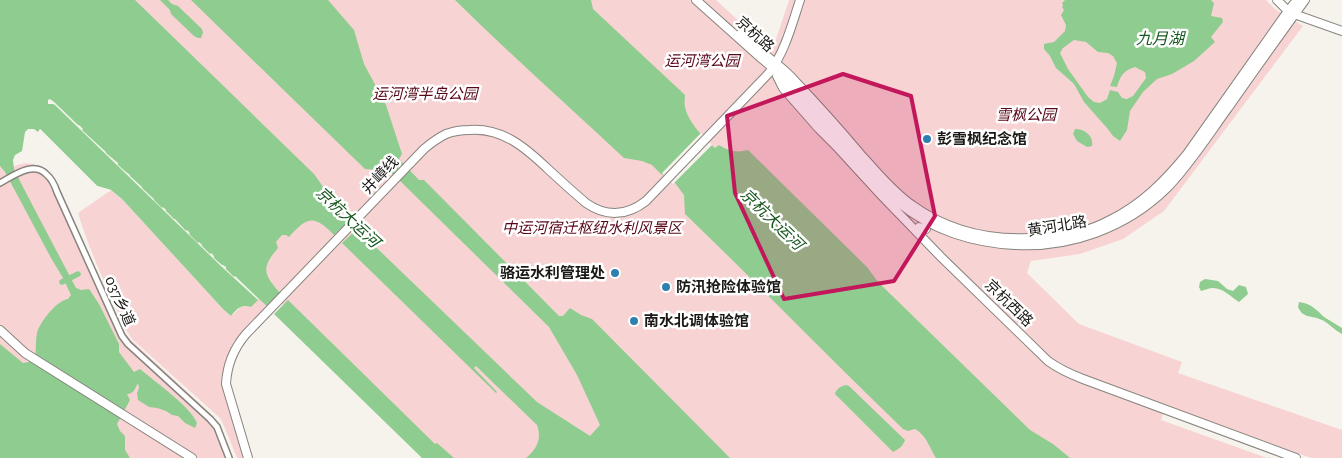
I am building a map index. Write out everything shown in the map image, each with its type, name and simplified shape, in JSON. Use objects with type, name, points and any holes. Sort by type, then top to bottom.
[{"type":"main road","name":"京杭路","points":[[696,0],[774,65]]},
{"type":"main road","name":"京杭路","points":[[704,0],[774,65]]},
{"type":"main road","points":[[774,65],[784,46],[800,0]]},
{"type":"main road","points":[[1277,0],[1291,12],[1342,31]]},
{"type":"main road","name":"黄河北路","points":[[774,65],[794,79],[880,176],[921,211],[949,226],[974,234],[1023,239],[1052,237],[1084,231],[1110,221],[1134,206],[1160,185],[1184,157],[1298,0]]},
{"type":"main road","name":"黄河北路","points":[[1291,12],[1305,0]]},
{"type":"main road","name":"井嶂线","points":[[249,456],[226,384],[226,372],[242,338],[436,139],[454,131],[474,129],[490,131],[505,136],[515,141],[534,156],[586,204],[607,213],[621,213],[637,208],[646,201],[774,65]]},
{"type":"main road","name":"京杭西路","points":[[774,65],[783,88],[819,130],[922,231],[979,294],[1048,361],[1067,373],[1296,458]]},
{"type":"main road","points":[[0,330],[26,353],[192,458]]},
{"type":"street","name":"037乡道","points":[[1,182],[30,169],[42,170],[49,176],[122,336],[128,344],[210,419],[217,427],[229,458]]},
{"type":"highlighted area","points":[[843,74],[911,96],[935,216],[894,281],[784,299],[735,193],[727,116]]},
{"type":"green space","name":"中运河宿迁枢纽水利风景区","points":[[0,0],[716,0],[755,36],[770,40],[776,39],[789,0],[1266,0],[1275,9],[1303,26],[1164,211],[1123,239],[1080,254],[1031,261],[1027,273],[1079,324],[1182,362],[1178,373],[1342,430],[1342,458],[1311,458],[1166,406],[1161,420],[1267,458],[439,458],[0,27]]},
{"type":"green space","points":[[26,163],[38,166],[46,171],[59,189],[122,330],[211,414],[220,425],[233,458],[0,458],[0,166],[5,172],[17,165]]},
{"type":"green space","points":[[111,190],[122,199],[231,316],[241,307],[247,306],[259,299],[268,307],[236,342],[234,340],[227,359],[225,372],[224,392],[245,458],[237,458],[220,418],[133,340],[124,326],[94,258],[78,213]]},
{"type":"water","points":[[0,0],[135,0],[314,174],[348,222],[334,235],[321,224],[311,221],[301,225],[289,237],[282,235],[276,242],[278,248],[268,261],[266,272],[271,282],[281,294],[268,307],[259,299],[251,307],[237,309],[231,316],[122,199],[111,190],[97,186],[40,129],[38,132],[34,129],[28,129],[25,132],[22,151],[15,155],[13,160],[14,169],[76,288],[81,290],[89,289],[99,304],[119,344],[119,352],[134,372],[140,369],[163,387],[187,409],[197,423],[195,428],[185,423],[178,416],[149,407],[138,400],[138,383],[133,392],[127,394],[130,400],[117,424],[125,436],[125,450],[130,458],[0,458],[0,344],[23,363],[34,361],[37,333],[40,325],[54,307],[68,299],[71,295],[0,166]]},
{"type":"water","points":[[160,0],[168,0],[178,6],[202,29],[201,38],[194,36],[171,14],[170,10]]},
{"type":"water","points":[[191,0],[328,0],[354,30],[364,64],[386,105],[402,154],[399,159],[419,180],[424,180],[559,316],[563,316],[570,308],[592,319],[730,458],[526,458],[538,443],[537,425],[476,366],[474,368],[496,393],[342,243],[357,229],[537,402],[590,436],[600,425],[577,375],[549,327],[394,175],[387,171],[365,169]]},
{"type":"water","name":"京杭大运河","points":[[455,0],[591,0],[593,9],[685,95],[685,107],[689,118],[715,148],[719,145],[733,151],[748,150],[867,267],[878,282],[1030,430],[1053,444],[1070,458],[936,458],[922,435],[915,429],[908,431],[903,429],[685,214],[684,195],[672,179],[661,174],[652,165],[624,158]]},
{"type":"water","name":"九月湖","points":[[1065,0],[1211,0],[1214,3],[1211,16],[1222,18],[1223,22],[1211,37],[1215,42],[1194,61],[1172,74],[1157,79],[1143,92],[1130,111],[1127,130],[1120,141],[1113,136],[1084,102],[1074,84],[1056,68],[1044,49],[1044,44],[1054,42],[1065,31],[1066,25],[1061,15],[1064,10],[1062,3]],"holes":[[[1074,40],[1086,42],[1098,52],[1108,53],[1113,56],[1117,63],[1110,86],[1117,87],[1123,74],[1135,67],[1145,72],[1146,78],[1133,96],[1127,99],[1122,98],[1118,92],[1110,90],[1107,99],[1100,103],[1094,102],[1088,97],[1068,69],[1060,53],[1063,48]]]},
{"type":"water","points":[[1075,129],[1082,130],[1090,136],[1092,146],[1087,147],[1077,141],[1073,134]]},
{"type":"water","points":[[1205,279],[1218,281],[1227,289],[1233,291],[1239,285],[1246,287],[1248,294],[1239,302],[1217,288],[1201,291],[1199,287],[1200,282]]},
{"type":"water","points":[[288,300],[435,444],[437,443],[454,458],[422,458],[274,314]]},
{"type":"water","points":[[1299,302],[1310,305],[1324,317],[1342,328],[1342,334],[1325,321],[1302,313],[1298,307]]},
{"type":"water","points":[[846,385],[905,440],[900,447],[893,452],[835,394],[839,388]]},
{"type":"pier","points":[[50,99],[187,230],[198,243],[259,299],[222,267],[55,105],[48,104]]},
{"type":"pier","points":[[40,129],[97,186],[111,190],[109,192],[95,188],[40,133],[37,134]]},
{"type":"pier","points":[[701,133],[712,145],[673,184],[662,173]]},
{"type":"waterway","points":[[62,282],[78,274]]},
{"type":"place","name":"彭雪枫纪念馆","points":[[927,139]]},
{"type":"place","name":"骆运水利管理处","points":[[615,273]]},
{"type":"place","name":"防汛抢险体验馆","points":[[666,287]]},
{"type":"place","name":"南水北调体验馆","points":[[634,321]]},
{"type":"park label","name":"运河湾公园","points":[[702,61]]},
{"type":"park label","name":"运河湾半岛公园","points":[[425,94]]},
{"type":"park label","name":"雪枫公园","points":[[1026,115]]}]
